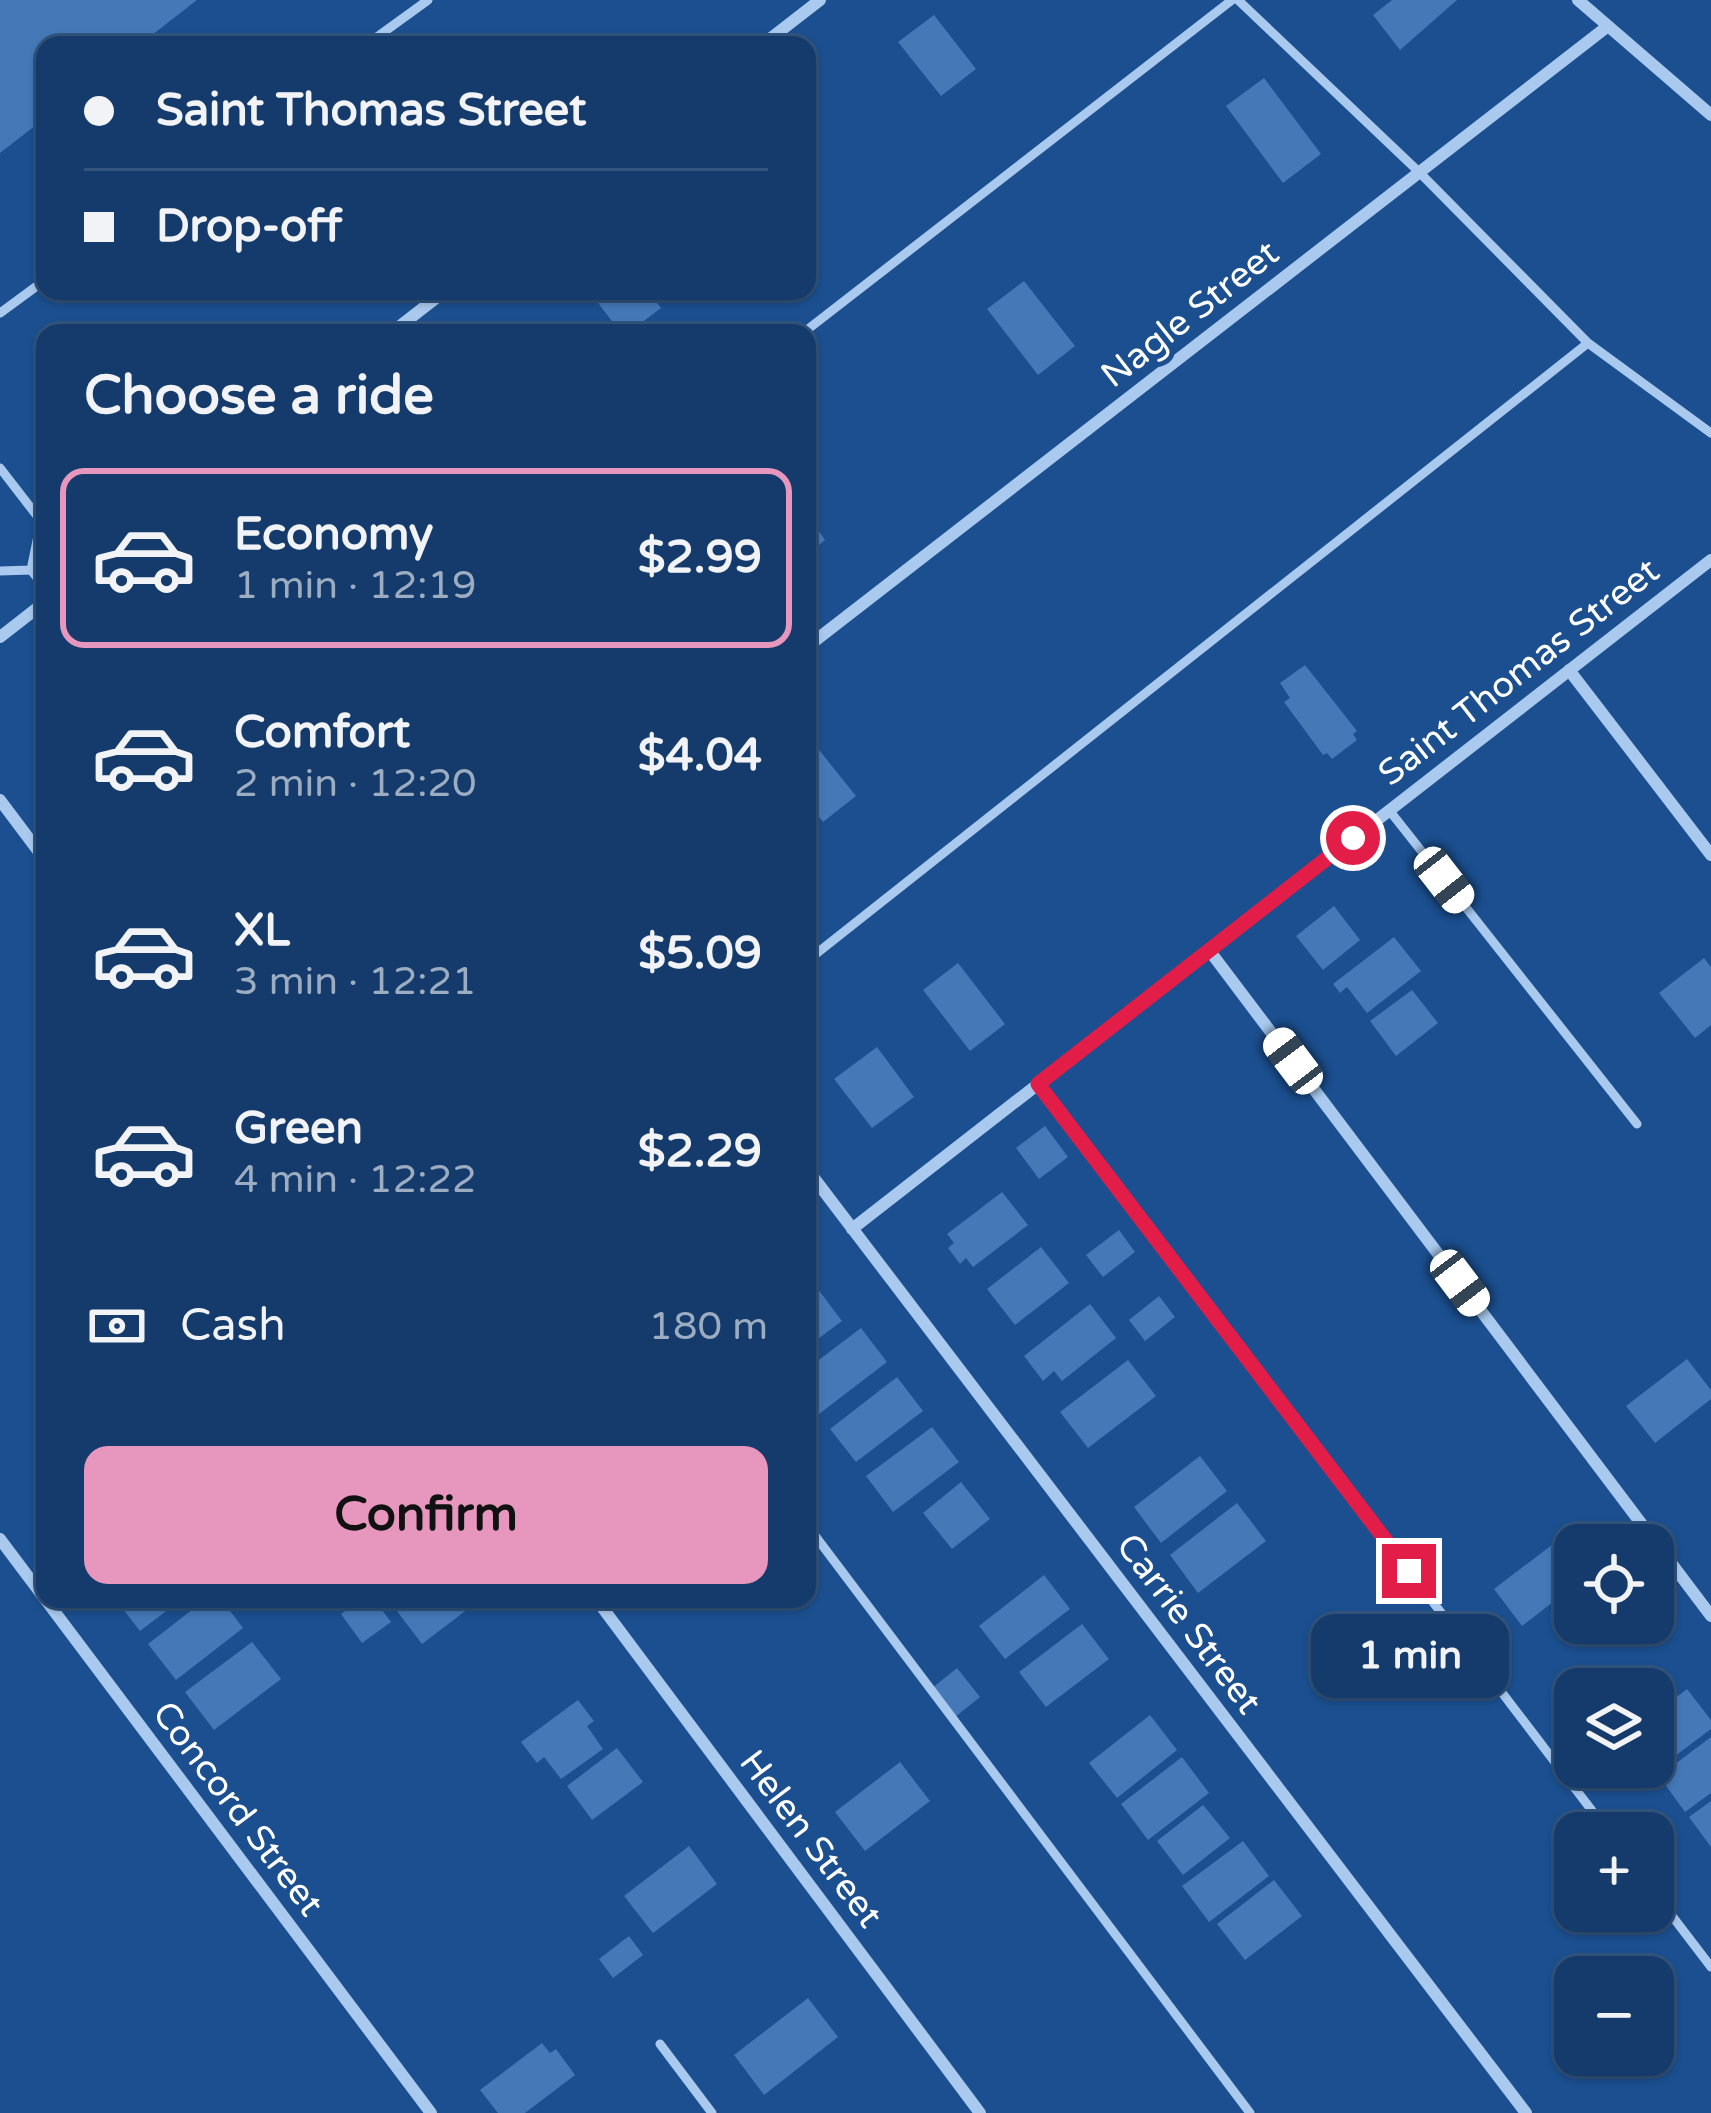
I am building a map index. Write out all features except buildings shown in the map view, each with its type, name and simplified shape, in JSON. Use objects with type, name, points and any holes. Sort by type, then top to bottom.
[{"type":"street","points":[[774,36],[820,0]]},
{"type":"street","points":[[1578,0],[1711,115]]},
{"type":"street","name":"Nagle Street","points":[[816,640],[1608,26]]},
{"type":"street","points":[[403,324],[433,300]]},
{"type":"street","name":"Saint Thomas Street","points":[[852,1229],[1711,560]]},
{"type":"street","points":[[0,637],[36,609]]},
{"type":"street","points":[[1569,670],[1711,855]]},
{"type":"street","points":[[0,800],[36,848]]},
{"type":"street","points":[[1209,950],[1711,1616]]},
{"type":"street","name":"Carrie Street","points":[[816,1181],[1526,2113]]},
{"type":"street","name":"Concord Street","points":[[0,1539],[36,1587]]},
{"type":"street","name":"Concord Street","points":[[52,1608],[431,2113]]},
{"type":"street","name":"Helen Street","points":[[603,1608],[980,2113]]},
{"type":"lane","points":[[378,36],[428,0]]},
{"type":"lane","points":[[815,324],[1235,0],[1419,172],[1588,343],[1711,433]]},
{"type":"lane","points":[[0,313],[36,287]]},
{"type":"lane","points":[[816,955],[1588,343]]},
{"type":"lane","points":[[0,468],[36,515]]},
{"type":"lane","points":[[36,546],[31,570],[36,576]]},
{"type":"lane","points":[[0,571],[31,570]]},
{"type":"lane","points":[[1389,810],[1637,1124]]},
{"type":"lane","points":[[1038,1084],[1593,1812]]},
{"type":"lane","points":[[816,1537],[1250,2113]]},
{"type":"lane","points":[[1674,1919],[1711,1967]]},
{"type":"lane","points":[[660,2044],[712,2113]]},
{"type":"route","points":[[1353,838],[1038,1084],[1409,1571]]}]
